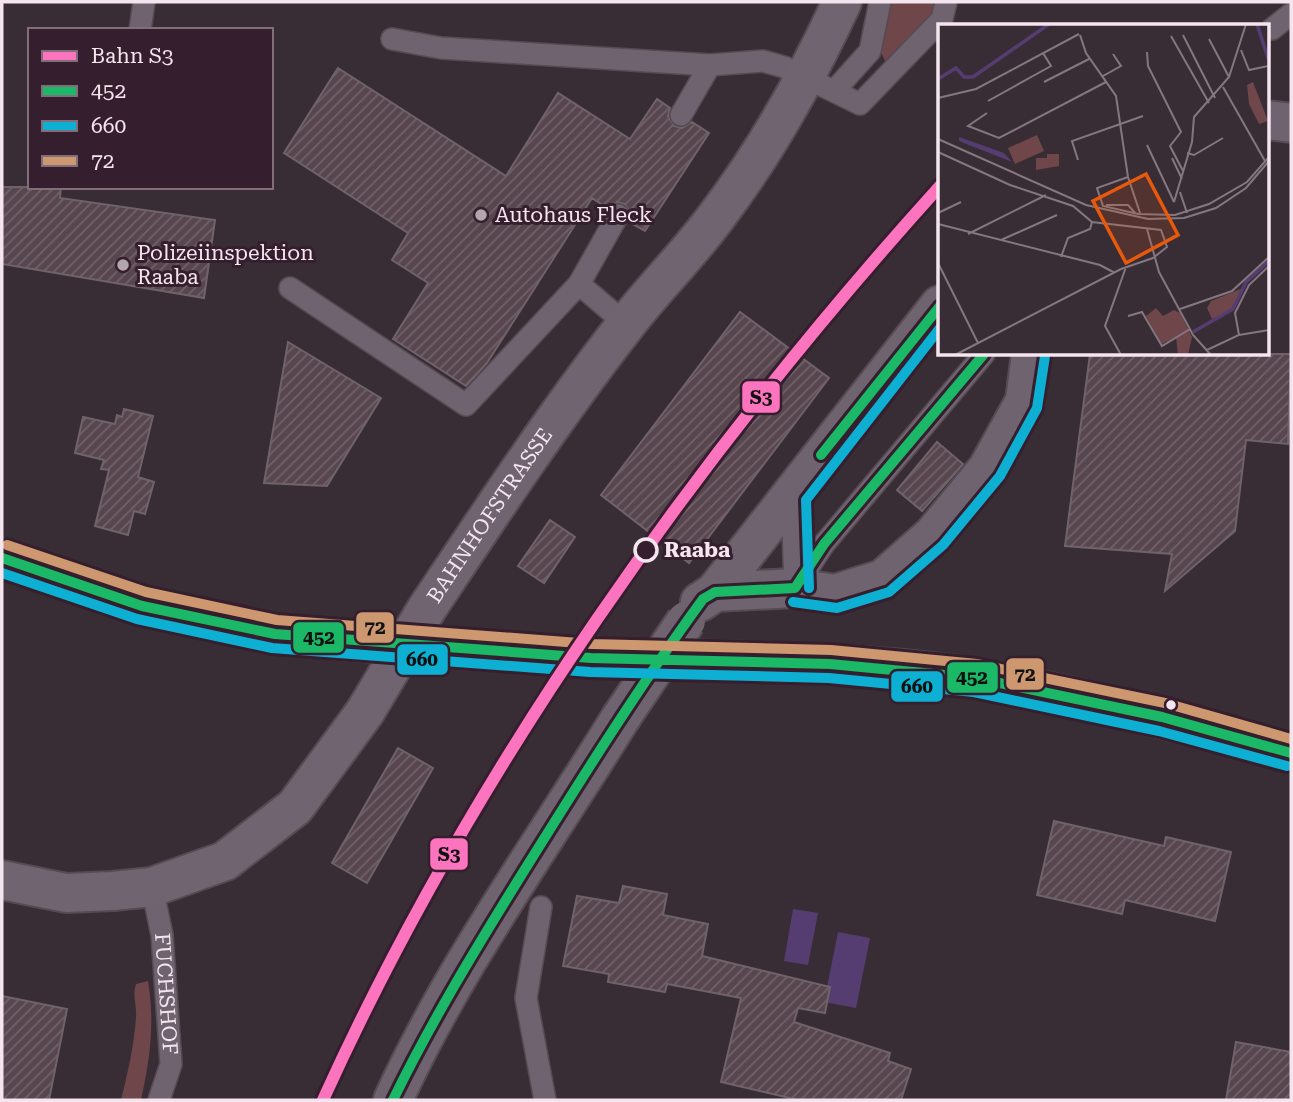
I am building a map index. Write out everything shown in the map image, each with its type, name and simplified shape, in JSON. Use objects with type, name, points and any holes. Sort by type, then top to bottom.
[{"type":"street","name":"BAHNHOFSTRASSE","points":[[2,880],[66,893],[152,887],[225,860],[295,807],[365,712],[426,610],[525,460],[625,324],[716,218],[771,138],[820,84],[842,2]]},
{"type":"street","points":[[1268,120],[1291,122]]},
{"type":"street","points":[[393,1100],[484,936],[620,719],[686,621],[703,599],[715,592],[938,308]]},
{"type":"street","points":[[715,592],[795,588],[835,594],[883,579],[933,535],[988,468],[1025,401],[1031,355]]},
{"type":"street","points":[[2,558],[142,606],[275,634],[374,643]]},
{"type":"street","points":[[458,649],[508,652]]},
{"type":"street","points":[[692,659],[830,664],[976,678],[1162,717],[1291,753]]},
{"type":"lane","points":[[140,28],[144,2]]},
{"type":"lane","points":[[820,84],[870,51],[880,2]]},
{"type":"lane","points":[[392,39],[441,48],[710,65],[763,61],[860,104],[942,19],[946,2]]},
{"type":"lane","points":[[1272,29],[1291,14]]},
{"type":"lane","points":[[681,115],[710,65]]},
{"type":"lane","points":[[290,288],[466,405],[579,284],[618,215]]},
{"type":"lane","points":[[579,284],[625,324]]},
{"type":"lane","points":[[795,588],[824,544],[983,355]]},
{"type":"lane","points":[[792,495],[795,588]]},
{"type":"lane","name":"FUCHSHOF","points":[[152,887],[162,935],[171,1064],[159,1100]]},
{"type":"lane","points":[[541,907],[526,998],[545,1100]]},
{"type":"shaded area","points":[[888,2],[933,2],[933,13],[889,61],[885,61],[880,50]]},
{"type":"shaded area","points":[[793,909],[818,913],[808,965],[784,961]]},
{"type":"shaded area","points":[[838,932],[870,938],[856,1008],[824,1002]]},
{"type":"shaded area","points":[[148,981],[150,1041],[141,1100],[121,1100],[134,1038],[136,984]]},
{"type":"building","name":"Autohaus Fleck","points":[[338,68],[506,176],[558,93],[630,139],[657,99],[670,108],[668,116],[674,126],[682,128],[692,122],[709,133],[645,231],[629,222],[631,214],[625,204],[617,202],[607,208],[592,198],[487,363],[466,386],[393,339],[428,283],[392,260],[408,233],[284,153]]},
{"type":"building","points":[[2,187],[61,189],[60,198],[215,220],[204,298],[2,264]]},
{"type":"building","points":[[740,312],[829,378],[689,563],[601,495]]},
{"type":"building","points":[[288,342],[381,398],[327,486],[264,483]]},
{"type":"building","points":[[1291,354],[1288,444],[1246,440],[1235,531],[1165,591],[1172,554],[1065,546],[1090,355]]},
{"type":"building","points":[[124,409],[153,416],[138,477],[154,482],[145,514],[134,511],[128,535],[95,526],[109,470],[101,469],[104,460],[75,453],[83,417],[115,424],[117,415],[122,417]]},
{"type":"building","points":[[937,442],[963,464],[922,511],[897,490]]},
{"type":"building","points":[[550,520],[575,537],[544,583],[518,566]]},
{"type":"building","points":[[398,748],[433,768],[367,883],[332,863]]},
{"type":"building","points":[[1054,821],[1164,846],[1166,837],[1231,852],[1215,921],[1125,900],[1122,914],[1037,895]]},
{"type":"building","points":[[623,886],[667,894],[663,915],[708,924],[702,956],[830,987],[825,1013],[798,1008],[794,1022],[890,1053],[888,1061],[911,1069],[901,1100],[798,1100],[721,1082],[741,998],[667,984],[665,992],[608,982],[609,974],[563,966],[577,896],[619,903]]},
{"type":"building","points":[[2,996],[67,1009],[49,1100],[2,1100]]},
{"type":"building","points":[[1236,1042],[1291,1052],[1291,1100],[1226,1100]]},
{"type":"tunnel","points":[[376,643],[458,649]]},
{"type":"tunnel","points":[[508,652],[689,659]]},
{"type":"rail line","name":"S3","points":[[323,1100],[383,977],[449,855],[520,736],[597,620],[678,506],[762,396],[938,188]]},
{"type":"transit line","name":"452","points":[[821,455],[938,309]]},
{"type":"transit line","name":"660","points":[[809,588],[806,500],[938,331]]},
{"type":"transit line","name":"452","points":[[393,1100],[438,1014],[505,902],[655,666],[703,599],[715,592],[795,588],[824,544],[983,355]]},
{"type":"transit line","name":"660","points":[[793,602],[837,608],[889,592],[943,545],[1000,476],[1037,408],[1045,356]]},
{"type":"transit line","name":"72","points":[[7,545],[146,592],[277,620],[592,644],[831,650],[977,664],[1165,703],[1291,739]]},
{"type":"transit line","name":"452","points":[[2,558],[142,606],[275,634],[591,658],[830,664],[976,678],[1162,717],[1291,753]]},
{"type":"transit line","name":"660","points":[[2,573],[137,619],[272,648],[590,672],[829,678],[974,692],[1159,731],[1287,766]]},
{"type":"place","name":"Autohaus Fleck","points":[[481,215]]},
{"type":"place","name":"Polizeiinspektion Raaba","points":[[123,265]]},
{"type":"place","name":"Raaba","points":[[646,550]]}]
